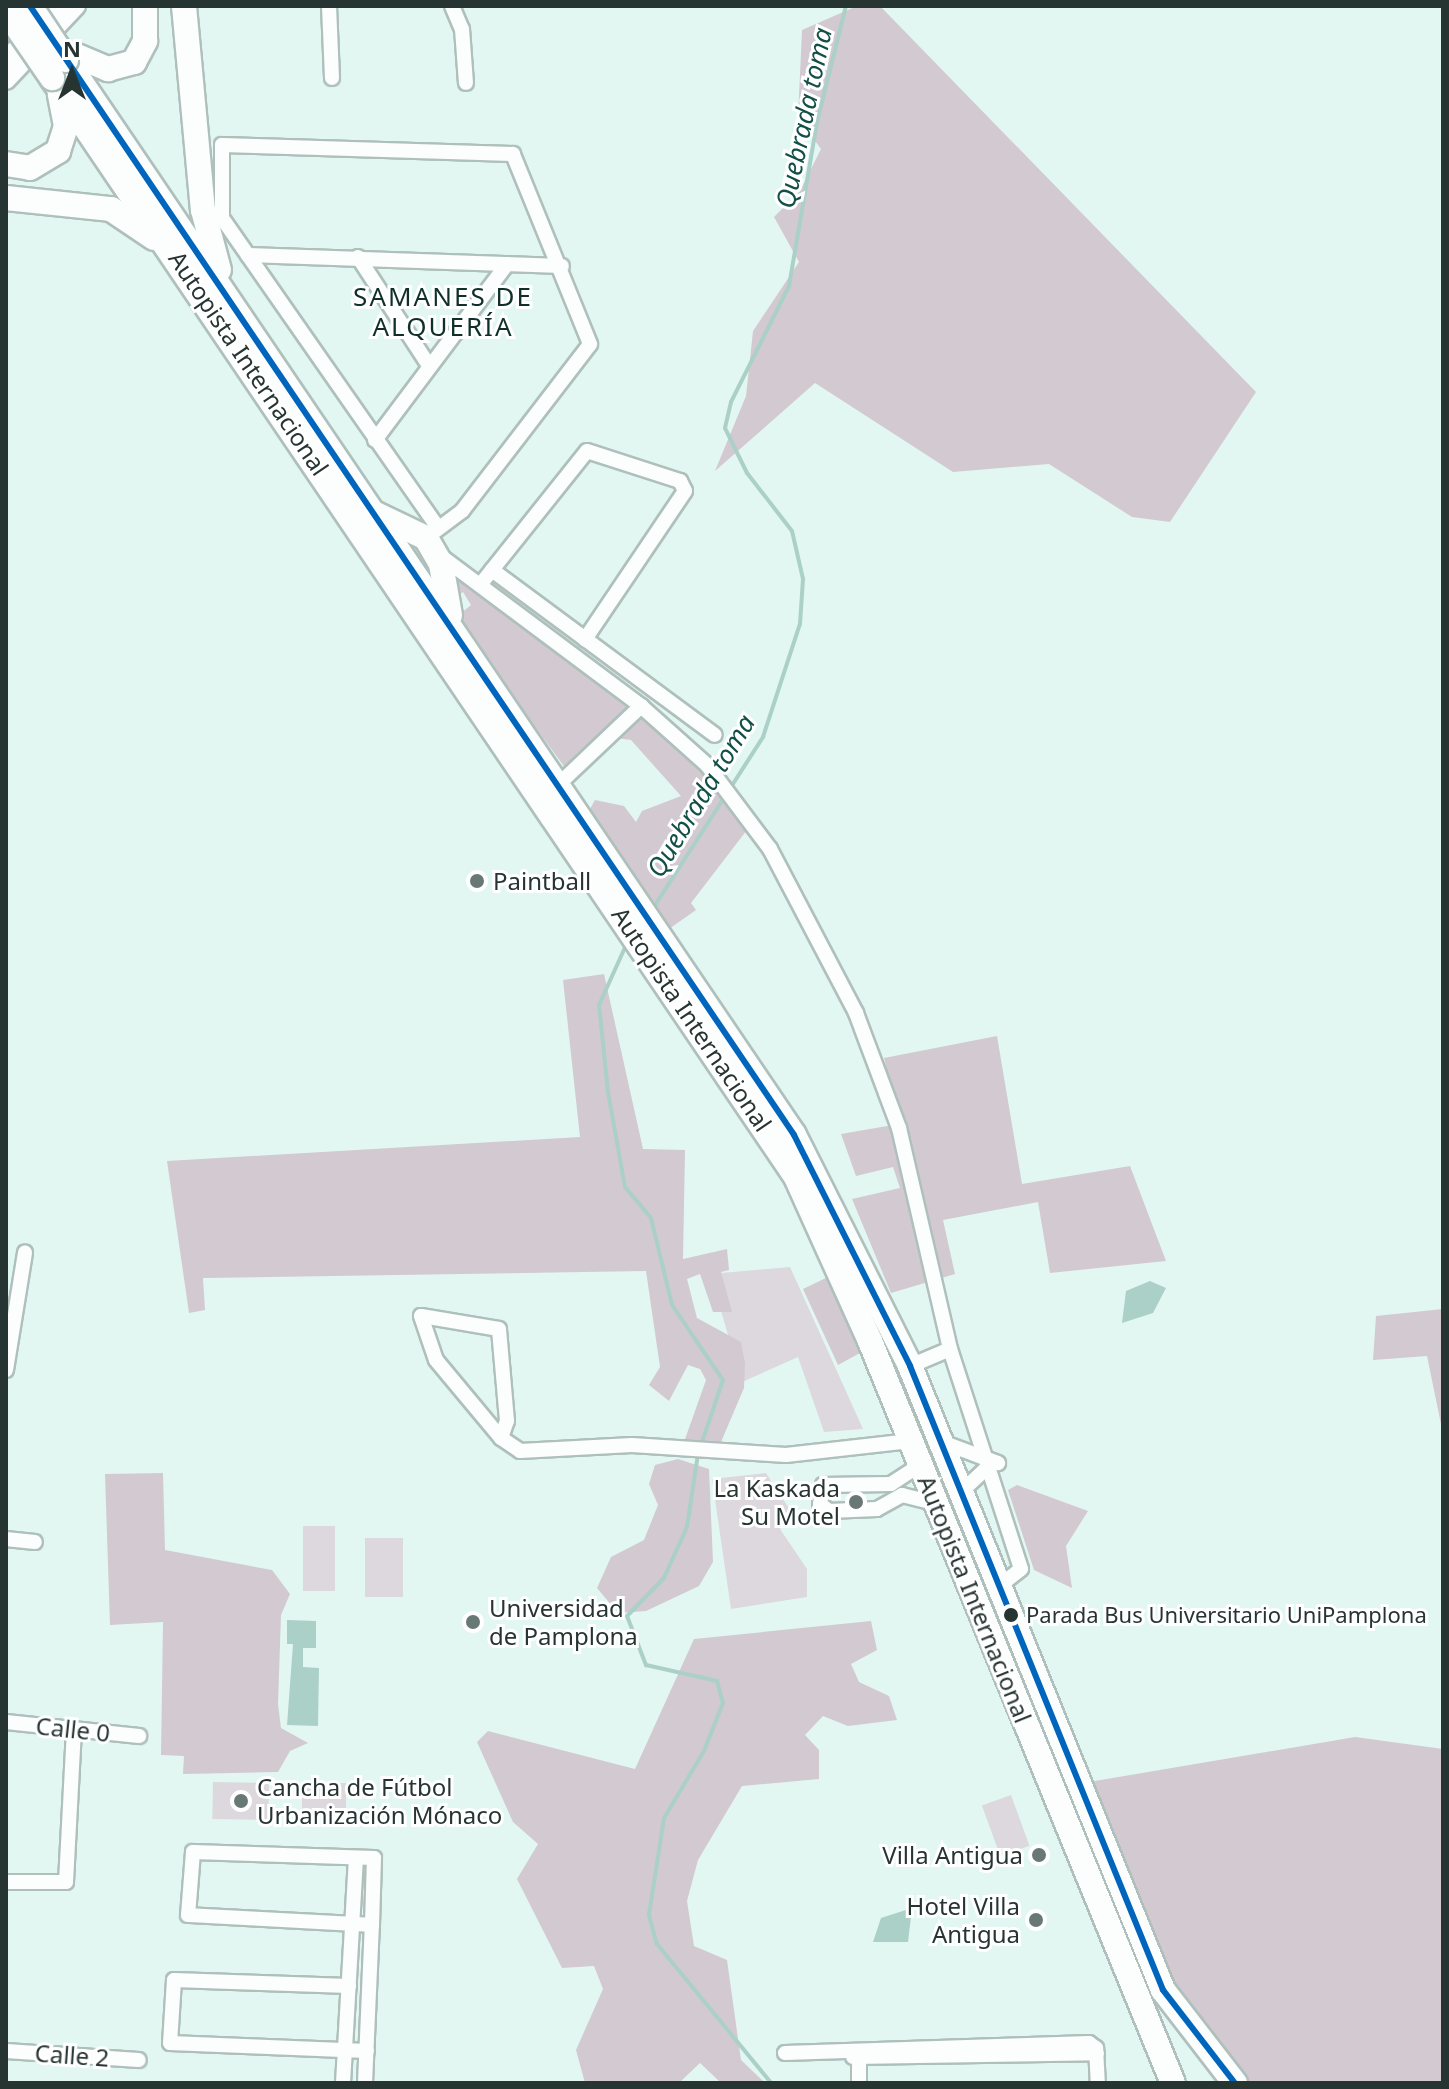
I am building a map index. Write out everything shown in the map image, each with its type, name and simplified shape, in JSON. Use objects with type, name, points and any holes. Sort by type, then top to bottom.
[{"type":"highway","points":[[63,70],[108,69],[134,62],[145,41],[145,6]]},
{"type":"highway","points":[[184,6],[203,210],[234,305]]},
{"type":"highway","points":[[6,164],[30,168],[58,151],[66,126],[63,70],[27,11]]},
{"type":"highway","name":"Autopista Internacional","points":[[27,11],[189,274],[767,1128],[818,1217],[1173,2083]]},
{"type":"highway","name":"Autopista Internacional","points":[[63,70],[234,305],[775,1103],[910,1366],[1163,1990],[1230,2080]]},
{"type":"highway","points":[[6,198],[119,212],[189,274]]},
{"type":"highway","points":[[376,514],[432,538],[450,621]]},
{"type":"main road","points":[[6,80],[76,6]]},
{"type":"main road","points":[[6,60],[27,11]]},
{"type":"street","points":[[329,6],[332,78]]},
{"type":"street","points":[[452,6],[462,29],[466,83]]},
{"type":"street","points":[[432,538],[462,511],[588,351],[562,266],[513,154],[230,143],[219,150],[220,211],[375,440],[432,538],[480,585],[641,706],[707,765],[770,849],[856,1013],[899,1128],[950,1349],[997,1463],[1021,1569],[999,1586]]},
{"type":"street","points":[[248,255],[562,266]]},
{"type":"street","points":[[358,257],[428,364]]},
{"type":"street","points":[[375,440],[428,364],[507,264]]},
{"type":"street","points":[[480,585],[587,451],[680,481],[685,491],[585,639]]},
{"type":"street","points":[[492,570],[715,735]]},
{"type":"street","points":[[560,783],[641,706]]},
{"type":"street","points":[[6,1368],[25,1253]]},
{"type":"street","points":[[501,1438],[507,1421],[499,1329],[421,1316],[429,1350],[501,1438],[527,1452],[632,1445],[786,1455],[910,1441]]},
{"type":"street","points":[[910,1366],[950,1349]]},
{"type":"street","points":[[942,1442],[997,1463]]},
{"type":"street","points":[[962,1491],[997,1463]]},
{"type":"street","points":[[920,1465],[883,1484],[823,1485],[820,1504],[829,1511],[877,1509],[888,1500],[902,1495],[935,1503]]},
{"type":"street","points":[[883,1484],[888,1500]]},
{"type":"street","points":[[6,1539],[35,1542]]},
{"type":"street","name":"Calle 0","points":[[6,1722],[139,1736]]},
{"type":"street","points":[[6,1882],[62,1886],[74,1730]]},
{"type":"street","points":[[365,2083],[367,2051],[372,1925],[374,1858],[193,1852],[188,1915],[372,1925]]},
{"type":"street","points":[[343,2083],[356,1858]]},
{"type":"street","points":[[349,1986],[174,1980],[170,2043],[367,2051]]},
{"type":"street","name":"Calle 2","points":[[6,2051],[139,2060]]},
{"type":"street","points":[[785,2053],[1097,2053],[1098,2083]]},
{"type":"street","points":[[854,2054],[859,2083]]},
{"type":"shaded area","points":[[857,6],[880,6],[1256,392],[1170,522],[1132,517],[1049,464],[953,472],[815,383],[715,471],[746,396],[753,331],[799,262],[774,217],[800,191],[821,149],[798,118],[802,30]]},
{"type":"shaded area","points":[[451,575],[632,711],[566,769],[455,618],[471,605],[463,592],[451,599]]},
{"type":"shaded area","points":[[642,709],[702,764],[750,826],[691,903],[696,910],[669,929],[590,809],[595,800],[624,806],[636,822],[642,811],[681,796],[631,740],[615,738]]},
{"type":"shaded area","points":[[604,974],[643,1149],[685,1150],[683,1259],[727,1249],[729,1270],[721,1272],[732,1312],[713,1312],[700,1274],[687,1279],[697,1318],[741,1342],[745,1363],[744,1388],[718,1449],[684,1442],[706,1380],[700,1369],[688,1365],[669,1401],[649,1385],[660,1367],[646,1271],[203,1278],[205,1310],[189,1313],[167,1161],[580,1137],[563,980]]},
{"type":"shaded area","points":[[997,1036],[1022,1184],[1130,1166],[1166,1261],[1050,1273],[1038,1202],[943,1220],[955,1274],[891,1293],[852,1199],[900,1188],[893,1167],[856,1176],[841,1134],[893,1125],[914,1228],[925,1224],[884,1058]]},
{"type":"shaded area","points":[[790,1267],[863,1429],[824,1432],[798,1357],[742,1382],[710,1274]]},
{"type":"shaded area","points":[[830,1276],[860,1353],[838,1365],[803,1289]]},
{"type":"shaded area","points":[[1150,1281],[1166,1288],[1153,1313],[1122,1323],[1126,1291]]},
{"type":"shaded area","points":[[1443,1309],[1443,1434],[1427,1356],[1373,1360],[1376,1316]]},
{"type":"shaded area","points":[[678,1459],[709,1469],[713,1562],[699,1586],[646,1611],[618,1613],[597,1588],[611,1557],[644,1540],[658,1505],[649,1484],[655,1465]]},
{"type":"shaded area","points":[[163,1473],[165,1550],[272,1570],[290,1594],[281,1615],[278,1704],[281,1728],[308,1743],[290,1751],[278,1772],[183,1774],[184,1756],[161,1755],[163,1622],[110,1625],[105,1474]]},
{"type":"shaded area","points":[[766,1473],[792,1513],[780,1529],[807,1569],[807,1597],[731,1609],[712,1479]]},
{"type":"shaded area","points":[[1017,1485],[1088,1511],[1066,1546],[1072,1588],[1034,1570],[1008,1490]]},
{"type":"shaded area","points":[[303,1526],[335,1526],[335,1591],[303,1591]]},
{"type":"shaded area","points":[[365,1538],[403,1538],[403,1597],[365,1597]]},
{"type":"shaded area","points":[[287,1620],[316,1621],[316,1648],[303,1648],[303,1667],[319,1668],[318,1726],[287,1725],[293,1644],[287,1644]]},
{"type":"shaded area","points":[[871,1621],[877,1650],[851,1664],[859,1682],[889,1696],[897,1720],[848,1726],[823,1716],[805,1735],[819,1750],[819,1779],[742,1786],[698,1860],[687,1901],[694,1946],[727,1960],[741,2060],[765,2083],[721,2083],[700,2063],[679,2083],[585,2083],[576,2050],[603,1989],[594,1966],[562,1968],[517,1879],[538,1844],[513,1822],[477,1742],[488,1731],[635,1769],[694,1639]]},
{"type":"shaded area","points":[[1355,1737],[1443,1749],[1443,2083],[1245,2083],[1163,1971],[1083,1783]]},
{"type":"shaded area","name":"Cancha de Fútbol Urbanización Mónaco","points":[[213,1782],[269,1783],[268,1820],[212,1819]]},
{"type":"shaded area","points":[[302,1783],[346,1783],[346,1815],[302,1815]]},
{"type":"shaded area","points":[[1011,1795],[1029,1846],[1000,1856],[982,1806]]},
{"type":"shaded area","points":[[912,1908],[908,1942],[873,1942],[881,1918]]},
{"type":"waterway","name":"Quebrada toma","points":[[652,910],[763,737],[800,624],[803,579],[792,531],[747,473],[725,428],[731,402],[789,286],[817,122],[846,6]]},
{"type":"waterway","name":"Quebrada toma","points":[[627,943],[599,1005],[608,1092],[625,1187],[651,1218],[672,1305],[723,1380],[701,1445]]},
{"type":"waterway","name":"Quebrada toma","points":[[698,1454],[687,1527],[664,1578],[627,1616],[646,1665],[717,1681],[723,1703],[704,1751],[664,1818],[649,1915],[657,1944],[771,2083]]},
{"type":"transit line","points":[[30,6],[794,1135],[910,1366],[1163,1990],[1235,2083]]},
{"type":"place","name":"Paintball","points":[[477,881]]},
{"type":"place","name":"La Kaskada Su Motel","points":[[856,1502]]},
{"type":"place","name":"Parada Bus Universitario UniPamplona","points":[[1011,1615]]},
{"type":"place","name":"Universidad de Pamplona","points":[[473,1622]]},
{"type":"place","name":"Cancha de Fútbol Urbanización Mónaco","points":[[241,1801]]},
{"type":"place","name":"Villa Antigua","points":[[1039,1855]]},
{"type":"place","name":"Hotel Villa Antigua","points":[[1036,1920]]},
{"type":"district","name":"SAMANES DE ALQUERÍA","points":[[443,312]]}]
